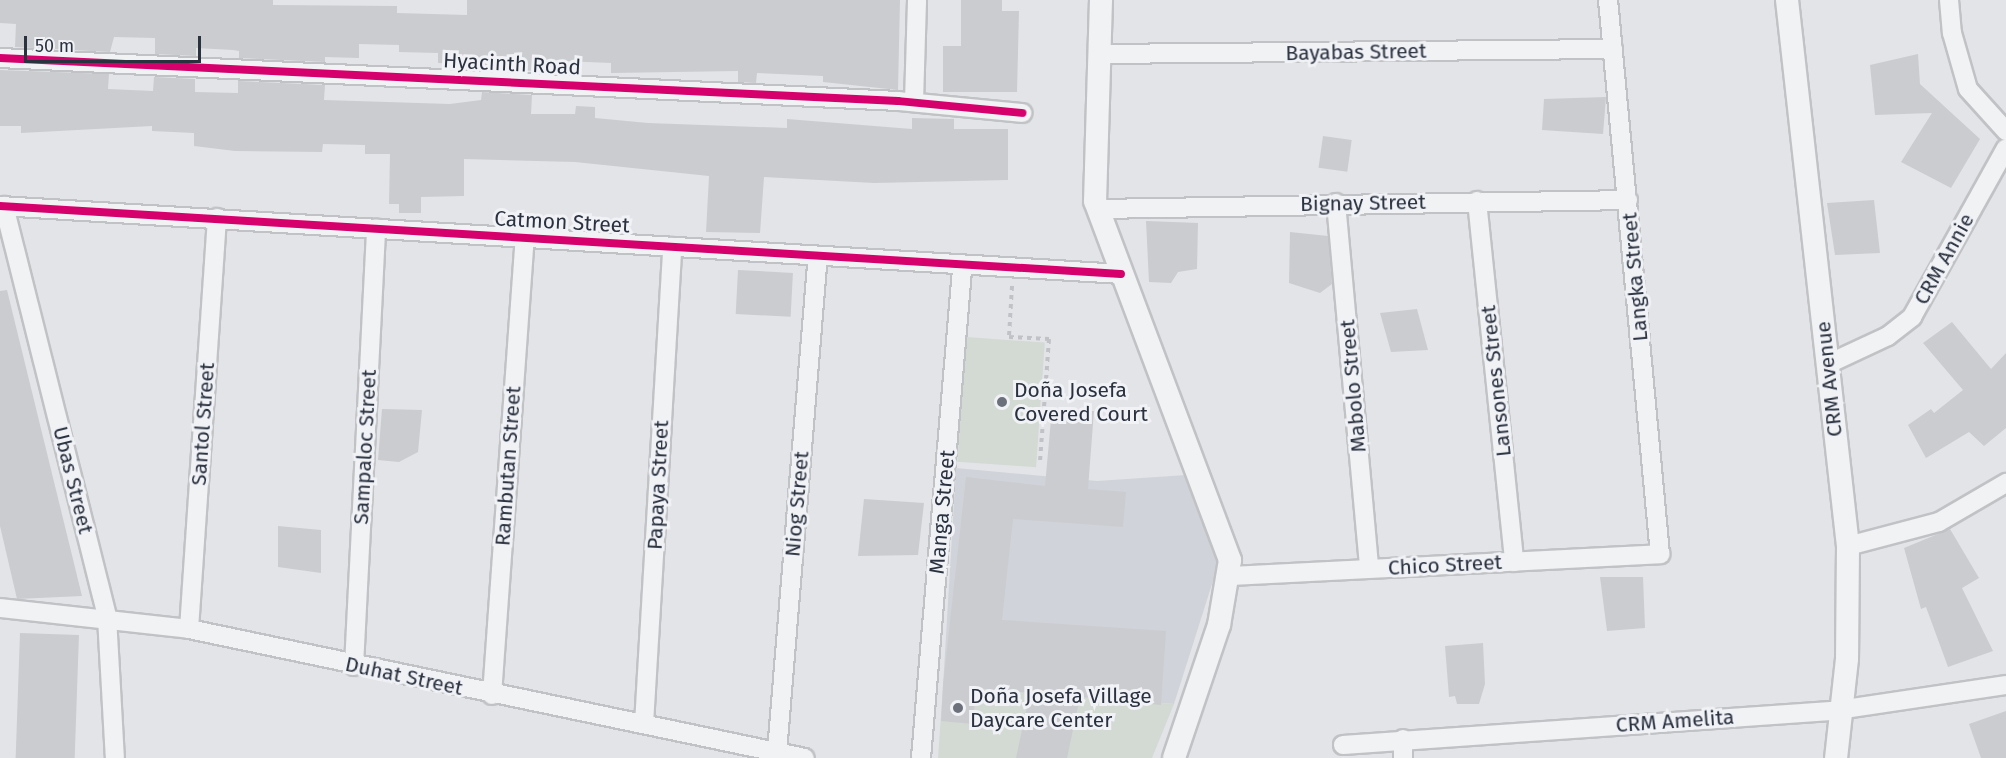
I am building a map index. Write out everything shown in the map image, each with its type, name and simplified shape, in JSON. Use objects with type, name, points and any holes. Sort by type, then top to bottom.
[{"type":"street","points":[[914,102],[917,0]]},
{"type":"street","points":[[1101,0],[1098,208],[1121,274],[1224,531],[1230,576],[1174,758]]},
{"type":"street","name":"Langka Street","points":[[1608,0],[1660,554]]},
{"type":"street","name":"CRM Avenue","points":[[1787,0],[1848,546],[1847,658],[1838,710],[1836,758]]},
{"type":"street","points":[[1949,0],[1952,33],[1968,89],[2006,131]]},
{"type":"street","name":"Bayabas Street","points":[[1100,54],[1613,49]]},
{"type":"street","name":"Hyacinth Road","points":[[0,58],[914,102],[1022,113]]},
{"type":"street","name":"CRM Annie","points":[[1828,364],[1861,351],[1912,317],[2006,148]]},
{"type":"street","name":"Bignay Street","points":[[1098,208],[1628,200]]},
{"type":"street","name":"Lansones Street","points":[[1477,201],[1514,562]]},
{"type":"street","name":"Mabolo Street","points":[[1336,203],[1369,569]]},
{"type":"street","name":"Catmon Street","points":[[2,206],[1121,274]]},
{"type":"street","name":"Ubas Street","points":[[2,206],[107,617],[115,758]]},
{"type":"street","name":"Santol Street","points":[[189,629],[217,218]]},
{"type":"street","name":"Sampaloc Street","points":[[354,666],[376,229]]},
{"type":"street","name":"Rambutan Street","points":[[492,695],[525,238]]},
{"type":"street","name":"Papaya Street","points":[[644,724],[672,247]]},
{"type":"street","name":"Niog Street","points":[[777,752],[818,256]]},
{"type":"street","name":"Manga Street","points":[[921,758],[962,265]]},
{"type":"street","points":[[1848,546],[1938,522],[2006,483]]},
{"type":"street","name":"Chico Street","points":[[1230,576],[1660,554]]},
{"type":"street","name":"Duhat Street","points":[[0,608],[107,617],[189,629],[492,695],[805,758]]},
{"type":"street","name":"CRM Amelita","points":[[1343,745],[1838,710],[2006,685]]},
{"type":"street","points":[[1403,739],[1403,758]]},
{"type":"path","points":[[1013,268],[1009,337],[1049,339],[1040,461]]},
{"type":"shaded area","name":"Doña Josefa Covered Court","points":[[966,337],[1045,343],[1036,467],[957,462]]},
{"type":"shaded area","points":[[956,468],[1097,481],[1186,475],[1219,562],[1174,704],[943,686]]},
{"type":"shaded area","points":[[943,686],[1174,704],[1152,758],[938,758]]},
{"type":"building","points":[[0,0],[273,0],[273,5],[397,6],[397,13],[467,15],[467,0],[900,0],[898,90],[823,82],[823,76],[757,73],[756,83],[738,82],[738,71],[611,73],[611,63],[563,61],[563,71],[482,70],[482,65],[438,63],[438,53],[399,52],[399,45],[359,44],[359,58],[325,57],[325,62],[239,58],[239,51],[196,48],[196,56],[155,54],[155,38],[114,37],[110,52],[15,47],[16,24],[0,23]]},
{"type":"building","points":[[961,0],[1002,0],[1002,11],[1019,11],[1017,92],[943,92],[943,46],[961,46]]},
{"type":"building","points":[[1918,54],[1920,84],[1980,139],[1951,188],[1901,162],[1932,113],[1875,115],[1870,65]]},
{"type":"building","points":[[0,70],[109,74],[108,89],[153,91],[154,77],[195,79],[195,92],[238,93],[238,81],[325,85],[324,100],[450,104],[481,100],[482,92],[532,95],[531,114],[575,114],[576,106],[595,107],[595,118],[648,123],[787,128],[787,119],[912,129],[912,118],[954,119],[954,129],[1008,129],[1008,180],[874,183],[764,177],[760,233],[706,232],[709,176],[575,162],[464,159],[464,196],[421,197],[421,213],[399,213],[399,204],[389,204],[390,154],[365,154],[365,145],[323,144],[322,152],[235,151],[194,146],[194,133],[152,131],[152,126],[21,133],[21,126],[0,126]]},
{"type":"building","points":[[1606,97],[1603,134],[1542,130],[1544,99]]},
{"type":"building","points":[[1323,136],[1352,140],[1347,172],[1319,168]]},
{"type":"building","points":[[1874,200],[1880,253],[1835,255],[1827,203]]},
{"type":"building","points":[[1146,221],[1198,223],[1197,269],[1178,272],[1171,283],[1149,282]]},
{"type":"building","points":[[1290,232],[1328,236],[1332,284],[1320,293],[1289,283]]},
{"type":"building","points":[[738,270],[793,273],[791,317],[736,314]]},
{"type":"building","points":[[7,290],[82,596],[17,599],[0,526],[0,291]]},
{"type":"building","points":[[1417,309],[1428,350],[1391,352],[1380,313]]},
{"type":"building","points":[[1952,322],[1991,369],[2006,353],[2006,428],[1984,446],[1969,432],[1926,458],[1908,425],[1931,409],[1934,413],[1963,390],[1923,343]]},
{"type":"building","points":[[1052,408],[1094,411],[1088,489],[1126,492],[1123,527],[1013,519],[1002,620],[1166,631],[1161,705],[1080,697],[1067,758],[1016,758],[1030,693],[976,688],[973,724],[941,721],[943,685],[966,477],[1045,486]]},
{"type":"building","points":[[382,409],[422,410],[418,452],[399,462],[378,460]]},
{"type":"building","points":[[864,499],[924,503],[918,555],[858,556]]},
{"type":"building","points":[[278,526],[321,530],[321,573],[278,567]]},
{"type":"building","points":[[1950,529],[1979,578],[1962,588],[1993,651],[1948,667],[1926,607],[1921,609],[1904,548]]},
{"type":"building","points":[[1600,577],[1643,577],[1645,628],[1607,631]]},
{"type":"building","points":[[20,633],[79,635],[75,758],[16,758]]},
{"type":"building","points":[[1483,643],[1485,684],[1479,704],[1457,704],[1455,696],[1449,697],[1445,646]]},
{"type":"building","points":[[2006,711],[2006,758],[1981,758],[1969,724]]},
{"type":"cycle path","points":[[0,58],[898,101],[1022,113]]},
{"type":"cycle path","points":[[0,206],[1121,274]]},
{"type":"place","name":"Doña Josefa Covered Court","points":[[1002,402]]},
{"type":"place","name":"Doña Josefa Village Daycare Center","points":[[958,708]]}]
